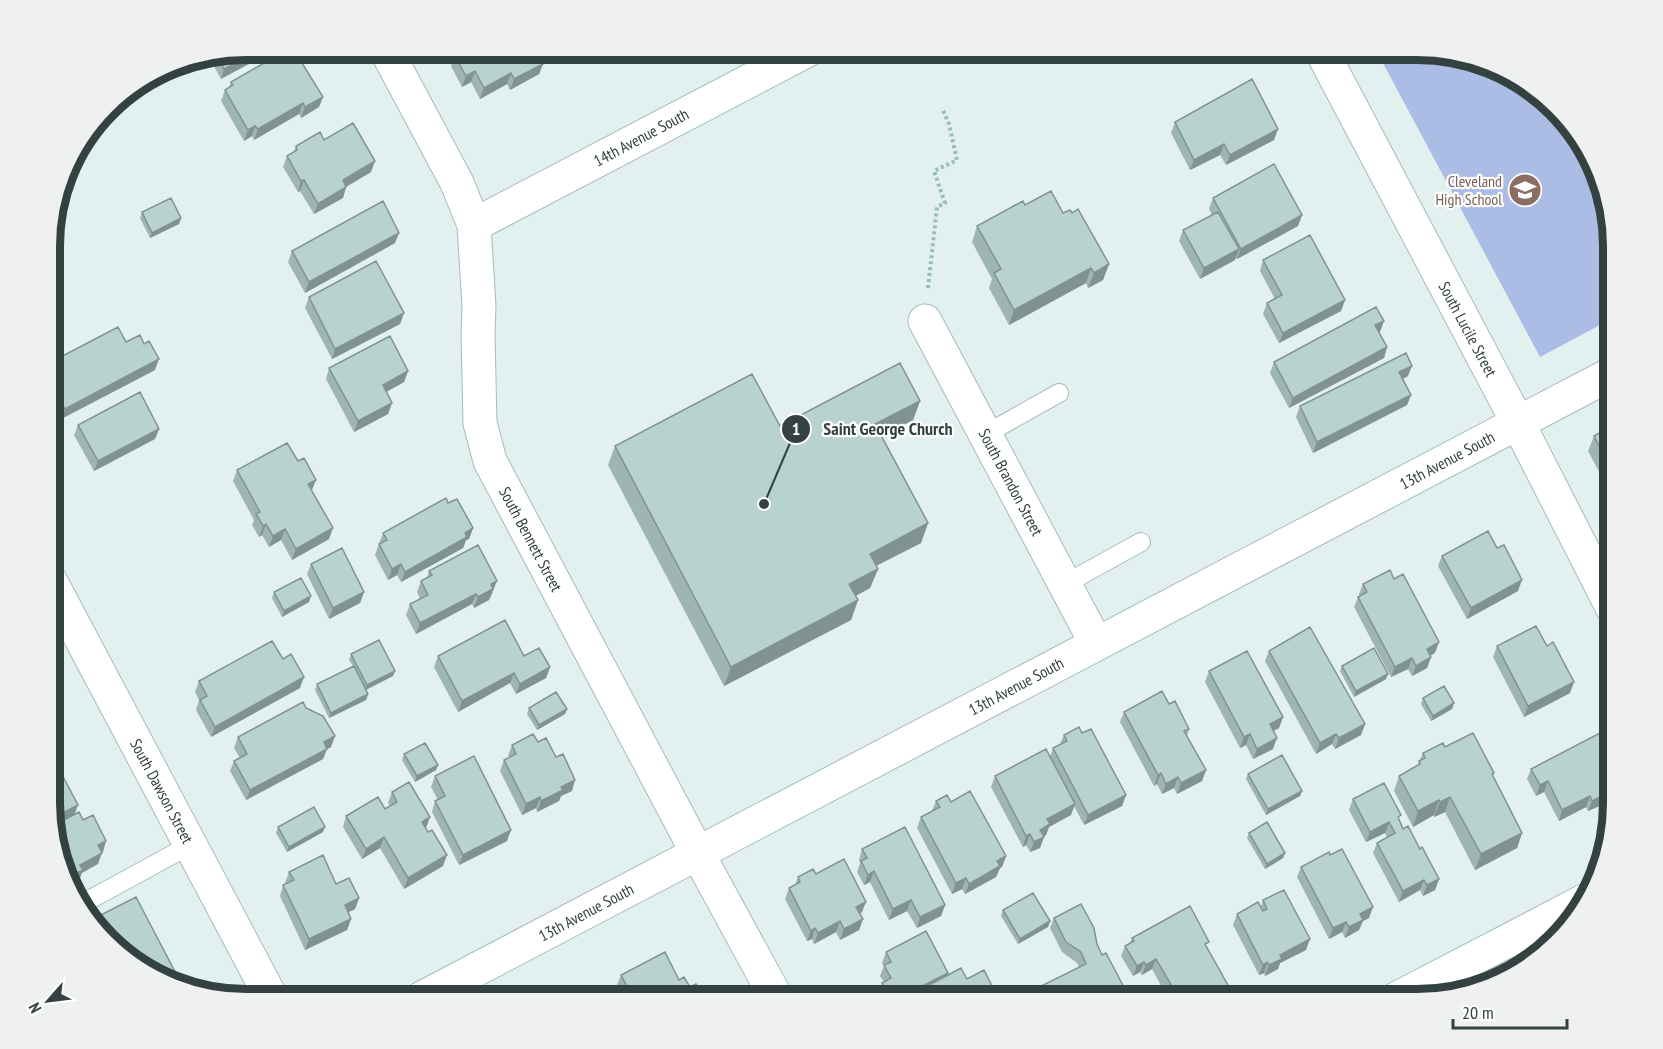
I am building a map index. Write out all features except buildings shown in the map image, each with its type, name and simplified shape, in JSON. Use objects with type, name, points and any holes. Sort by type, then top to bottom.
[{"type":"street","name":"South Bennett Street","points":[[391,60],[457,183],[474,225],[479,306],[480,423],[490,461],[772,989]]},
{"type":"street","name":"14th Avenue South","points":[[474,225],[789,60]]},
{"type":"street","name":"South Lucile Street","points":[[1326,60],[1603,589]]},
{"type":"street","name":"South Brandon Street","points":[[926,321],[1096,643]]},
{"type":"street","name":"13th Avenue South","points":[[439,989],[1603,378]]},
{"type":"street","name":"South Dawson Street","points":[[60,599],[267,989]]},
{"type":"street","points":[[1415,989],[1570,908]]},
{"type":"lane","points":[[986,434],[1059,393]]},
{"type":"lane","points":[[1065,584],[1141,542]]},
{"type":"lane","points":[[88,900],[190,845]]},
{"type":"path","points":[[931,254],[937,207],[945,203],[934,171],[957,160],[949,124],[942,108]]},
{"type":"shaded area","name":"Cleveland High School","points":[[1381,60],[1441,62],[1465,66],[1499,79],[1530,98],[1549,114],[1565,133],[1584,164],[1593,186],[1603,234],[1603,323],[1540,357]]},
{"type":"place","name":"Cleveland High School","points":[[1525,190]]},
{"type":"place","name":"Saint George Church","points":[[764,504]]}]
